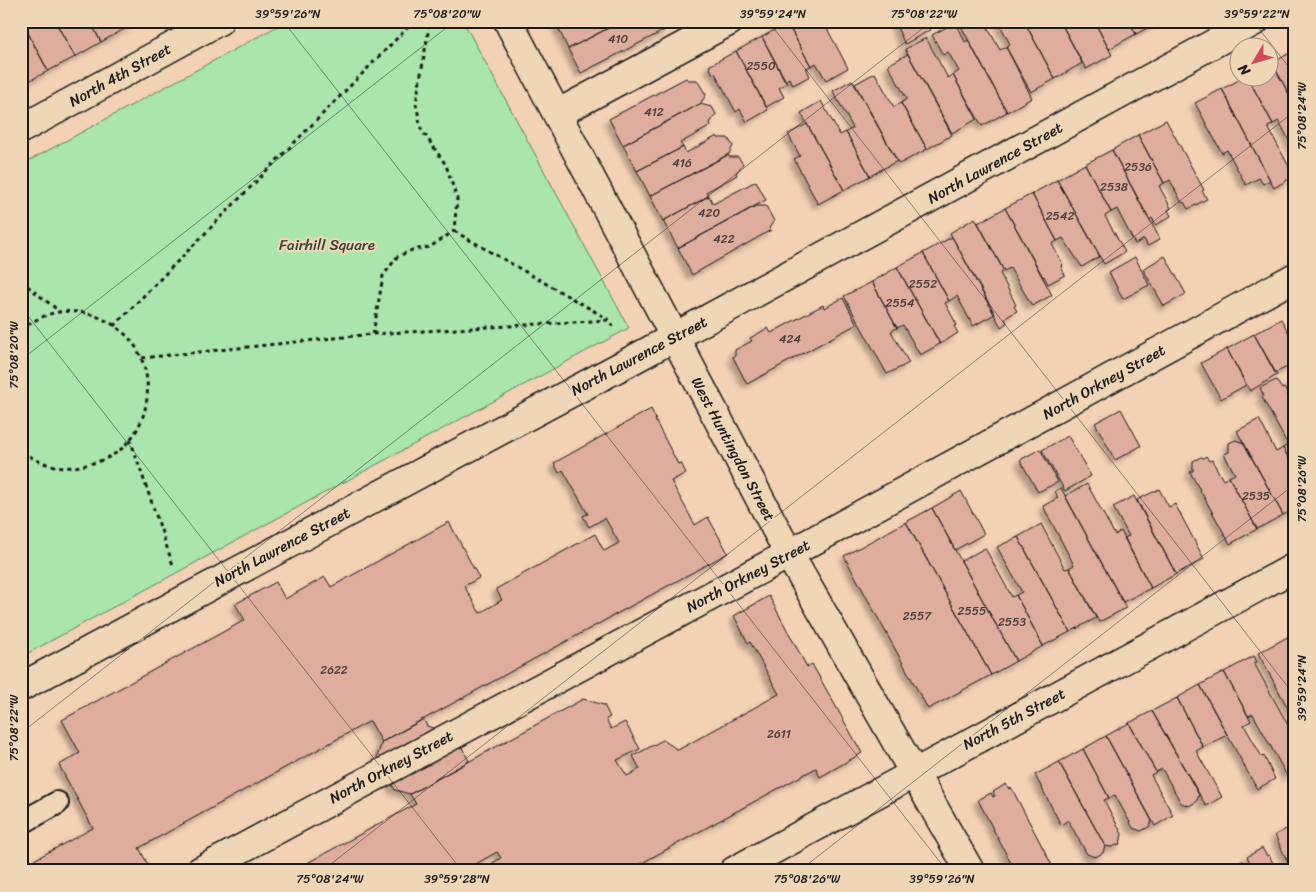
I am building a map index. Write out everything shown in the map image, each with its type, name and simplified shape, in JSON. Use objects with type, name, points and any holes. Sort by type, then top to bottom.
[{"type":"street","name":"North 4th Street","points":[[21,129],[219,21]]},
{"type":"street","name":"West Huntingdon Street","points":[[508,21],[789,554],[970,871]]},
{"type":"street","points":[[557,114],[730,21]]},
{"type":"street","name":"North Lawrence Street","points":[[21,687],[674,338],[1255,21]]},
{"type":"street","name":"North Orkney Street","points":[[200,871],[789,554],[1295,277]]},
{"type":"street","name":"North 5th Street","points":[[734,871],[1295,567]]},
{"type":"lane","points":[[21,823],[56,803]]},
{"type":"path","points":[[114,326],[414,21]]},
{"type":"path","points":[[430,21],[416,104],[421,129],[446,165],[456,199],[454,231]]},
{"type":"path","points":[[454,231],[608,320],[634,359]]},
{"type":"path","points":[[373,334],[383,276],[397,257],[412,250],[430,247],[454,231]]},
{"type":"path","points":[[21,281],[59,312]]},
{"type":"path","points":[[21,329],[35,319],[59,312],[84,313],[108,321],[128,337],[142,358],[148,383],[146,408],[136,431],[120,450],[98,463],[73,468],[48,465],[25,454],[21,449]]},
{"type":"path","points":[[142,358],[373,334],[608,320]]},
{"type":"path","points":[[130,438],[185,600]]},
{"type":"green space","name":"Fairhill Square","points":[[287,21],[463,21],[629,328],[21,657],[21,165]]},
{"type":"building","points":[[21,21],[48,71],[21,85]]},
{"type":"building","points":[[22,21],[55,21],[75,57],[48,71]]},
{"type":"building","points":[[55,21],[90,21],[101,42],[75,57]]},
{"type":"building","points":[[90,21],[127,21],[130,26],[101,42]]},
{"type":"building","points":[[127,21],[139,21],[130,26]]},
{"type":"building","points":[[555,21],[622,21],[568,49]]},
{"type":"building","points":[[622,21],[660,21],[662,25],[664,22],[667,29],[581,73],[568,49]]},
{"type":"building","points":[[790,21],[823,21],[848,68],[826,80],[816,63],[811,66],[787,23]]},
{"type":"building","points":[[894,21],[925,21],[930,30],[905,44]]},
{"type":"building","points":[[969,21],[984,21],[1000,50],[1006,47],[1032,98],[1007,112],[961,26]]},
{"type":"building","points":[[998,21],[1024,21],[1055,79],[1031,92],[1006,47],[1010,44]]},
{"type":"building","points":[[1024,21],[1060,21],[1082,63],[1055,79]]},
{"type":"building","points":[[1060,21],[1094,21],[1112,55],[1086,69]]},
{"type":"building","points":[[1094,21],[1129,21],[1136,34],[1109,49]]},
{"type":"building","points":[[1129,21],[1160,21],[1136,34]]},
{"type":"building","points":[[956,22],[965,42],[968,40],[1007,112],[982,126],[953,75],[959,71],[948,52],[943,55],[932,35]]},
{"type":"building","points":[[787,23],[811,66],[806,68],[810,76],[793,85],[789,78],[785,81],[762,37]]},
{"type":"building","points":[[762,37],[787,83],[779,88],[784,97],[766,107],[736,51]]},
{"type":"building","points":[[926,38],[948,78],[953,75],[977,119],[952,133],[905,49]]},
{"type":"building","points":[[1295,50],[1295,105],[1278,74],[1278,60]]},
{"type":"building","points":[[736,51],[768,110],[747,122],[740,109],[736,112],[715,73],[713,74],[709,66]]},
{"type":"building","points":[[908,54],[952,135],[927,149],[901,103],[907,99],[888,65]]},
{"type":"building","points":[[875,73],[894,107],[901,103],[927,149],[899,164],[855,84]]},
{"type":"building","points":[[1278,74],[1295,105],[1295,152],[1279,121],[1273,124],[1253,88],[1278,88]]},
{"type":"building","points":[[686,78],[688,80],[697,80],[706,95],[700,104],[623,145],[609,119]]},
{"type":"building","points":[[852,80],[897,161],[870,176],[846,132],[853,128],[833,91]]},
{"type":"building","points":[[1228,86],[1228,88],[1253,88],[1273,124],[1268,127],[1294,176],[1274,188],[1222,89]]},
{"type":"building","points":[[1222,89],[1270,180],[1263,184],[1259,178],[1246,185],[1227,150],[1222,153],[1195,103]]},
{"type":"building","points":[[821,101],[840,135],[846,132],[870,176],[844,190],[801,113]]},
{"type":"building","points":[[700,104],[712,107],[716,114],[710,123],[711,126],[680,143],[683,147],[637,171],[623,145]]},
{"type":"building","points":[[1166,120],[1207,199],[1188,209],[1184,202],[1182,203],[1170,180],[1164,183],[1138,135]]},
{"type":"building","points":[[807,124],[844,190],[818,204],[794,159],[800,156],[788,134]]},
{"type":"building","points":[[1138,135],[1164,183],[1159,186],[1171,208],[1168,210],[1171,216],[1156,225],[1152,218],[1149,220],[1112,150]]},
{"type":"building","points":[[717,136],[718,138],[728,138],[733,146],[729,154],[650,196],[637,171],[683,147],[686,153]]},
{"type":"building","points":[[1112,150],[1160,239],[1148,246],[1144,239],[1135,244],[1117,209],[1111,212],[1085,164]]},
{"type":"building","points":[[728,155],[729,157],[738,157],[743,164],[736,173],[737,175],[706,192],[709,196],[663,221],[650,196]]},
{"type":"building","points":[[1085,164],[1111,212],[1105,216],[1125,252],[1104,264],[1057,180]]},
{"type":"building","points":[[1057,180],[1100,256],[1082,267],[1063,238],[1057,241],[1032,194]]},
{"type":"building","points":[[756,181],[766,200],[678,248],[663,221],[709,196],[713,204]]},
{"type":"building","points":[[1032,194],[1057,241],[1052,244],[1063,265],[1061,267],[1065,275],[1048,284],[1005,208]]},
{"type":"building","points":[[756,206],[766,206],[774,221],[769,228],[771,230],[692,275],[678,248]]},
{"type":"building","points":[[1005,208],[1052,295],[1032,306],[1010,268],[1004,271],[978,223]]},
{"type":"building","points":[[975,218],[1004,271],[1000,273],[1016,305],[1014,306],[1017,311],[1005,318],[1007,323],[1001,327],[950,233]]},
{"type":"building","points":[[952,237],[995,314],[973,326],[957,296],[949,301],[923,253]]},
{"type":"building","points":[[923,253],[949,301],[945,303],[957,325],[954,326],[958,333],[940,344],[897,267]]},
{"type":"building","points":[[1165,256],[1186,294],[1164,306],[1143,269]]},
{"type":"building","points":[[1135,257],[1149,285],[1123,299],[1109,272]]},
{"type":"building","points":[[897,267],[940,344],[920,355],[903,325],[897,328],[872,282]]},
{"type":"building","points":[[872,282],[897,328],[891,331],[909,363],[887,374],[844,296]]},
{"type":"building","points":[[843,298],[857,324],[747,384],[733,357],[735,356],[735,350],[752,341],[750,338],[768,328],[771,333],[823,305],[824,308]]},
{"type":"building","points":[[1281,319],[1295,344],[1295,363],[1275,373],[1254,334]]},
{"type":"building","points":[[1254,334],[1277,375],[1250,391],[1227,349]]},
{"type":"building","points":[[1227,349],[1246,385],[1221,399],[1201,363]]},
{"type":"building","points":[[1276,380],[1282,389],[1284,388],[1295,407],[1295,470],[1283,448],[1288,445],[1262,397],[1264,396],[1260,388]]},
{"type":"building","points":[[1295,381],[1295,407],[1288,395],[1291,393],[1287,385]]},
{"type":"building","points":[[651,409],[678,464],[681,463],[686,473],[671,481],[695,525],[708,517],[728,553],[382,742],[370,721],[139,848],[151,870],[149,871],[21,871],[21,867],[93,828],[59,765],[80,753],[62,720],[245,620],[235,604],[276,582],[285,599],[325,577],[331,587],[449,522],[479,578],[464,586],[480,613],[502,600],[496,589],[595,534],[604,551],[619,543],[605,518],[589,527],[583,516],[588,514],[563,470],[559,473],[554,463]]},
{"type":"building","points":[[1121,409],[1141,446],[1115,460],[1095,423]]},
{"type":"building","points":[[1259,419],[1276,452],[1283,448],[1295,470],[1295,509],[1283,515],[1237,431]]},
{"type":"building","points":[[1068,436],[1091,476],[1065,491],[1042,450]]},
{"type":"building","points":[[1235,440],[1244,443],[1283,515],[1257,529],[1229,477],[1235,474],[1224,454],[1229,452],[1229,443]]},
{"type":"building","points":[[1040,449],[1058,482],[1038,492],[1020,460]]},
{"type":"building","points":[[1206,456],[1209,461],[1212,460],[1223,480],[1229,477],[1257,529],[1230,544],[1190,472],[1193,471],[1193,461]]},
{"type":"building","points":[[1087,484],[1115,535],[1121,531],[1151,588],[1123,602],[1065,496]]},
{"type":"building","points":[[1061,488],[1126,608],[1099,622],[1069,568],[1074,565],[1043,506],[1058,498],[1055,491]]},
{"type":"building","points":[[1159,489],[1169,507],[1175,504],[1204,559],[1176,574],[1137,500]]},
{"type":"building","points":[[961,491],[984,534],[955,550],[932,508]]},
{"type":"building","points":[[1134,496],[1176,574],[1151,588],[1124,538],[1129,536],[1113,507]]},
{"type":"building","points":[[932,508],[1016,661],[991,675],[906,522]]},
{"type":"building","points":[[906,522],[991,675],[928,709],[844,556]]},
{"type":"building","points":[[1041,524],[1065,569],[1069,568],[1096,618],[1070,632],[1018,537]]},
{"type":"building","points":[[1018,537],[1070,632],[1043,646],[1016,595],[1022,592],[997,547]]},
{"type":"building","points":[[985,548],[1012,597],[1016,595],[1043,646],[1016,661],[961,561]]},
{"type":"building","points":[[769,596],[807,667],[812,664],[862,753],[820,777],[816,768],[627,871],[491,871],[488,866],[501,858],[497,852],[463,871],[314,871],[309,862],[416,804],[410,794],[583,699],[604,705],[610,717],[606,719],[611,729],[625,722],[640,749],[617,760],[627,776],[640,769],[633,756],[663,740],[678,750],[779,694],[734,616]]},
{"type":"building","points":[[1295,633],[1295,721],[1258,653]]},
{"type":"building","points":[[1254,656],[1257,662],[1254,663],[1295,738],[1295,771],[1287,776],[1253,714],[1248,716],[1224,672]]},
{"type":"building","points":[[1224,672],[1251,721],[1244,725],[1262,757],[1264,756],[1275,779],[1257,789],[1200,685]]},
{"type":"building","points":[[1200,685],[1227,735],[1203,747],[1177,698]]},
{"type":"building","points":[[1177,698],[1203,747],[1196,751],[1222,797],[1206,806],[1152,711]]},
{"type":"building","points":[[1152,711],[1199,795],[1196,802],[1189,806],[1181,803],[1162,769],[1156,772],[1129,723]]},
{"type":"building","points":[[423,719],[427,726],[456,736],[469,761],[410,794],[395,790],[377,757],[382,742]]},
{"type":"building","points":[[1129,723],[1156,772],[1151,775],[1173,815],[1155,826],[1106,736]]},
{"type":"building","points":[[1106,736],[1152,821],[1149,827],[1141,831],[1133,828],[1115,795],[1109,798],[1083,749]]},
{"type":"building","points":[[1083,749],[1109,798],[1104,800],[1122,834],[1120,844],[1112,847],[1105,846],[1059,762]]},
{"type":"building","points":[[1059,762],[1105,846],[1103,853],[1095,857],[1087,854],[1068,820],[1061,825],[1035,775]]},
{"type":"building","points":[[1006,784],[1009,789],[1011,787],[1055,871],[1015,871],[978,800],[991,793],[993,797],[995,796],[993,792]]},
{"type":"building","points":[[1292,826],[1295,831],[1295,871],[1292,871],[1275,835]]},
{"type":"building","points":[[1262,848],[1267,856],[1269,855],[1277,871],[1255,871],[1247,857]]},
{"type":"building","points":[[1242,861],[1252,865],[1255,871],[1233,871],[1235,865]]},
{"type":"building","points":[[268,864],[272,871],[256,871]]},
{"type":"building","points":[[1189,866],[1192,871],[1180,871]]}]
